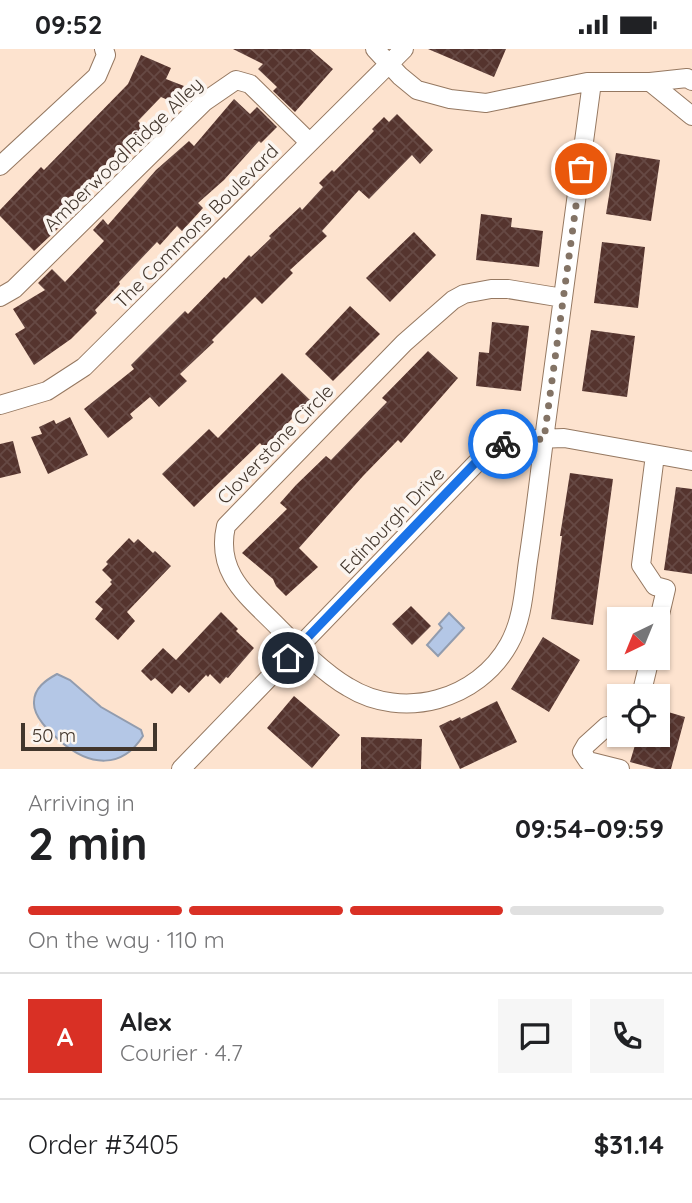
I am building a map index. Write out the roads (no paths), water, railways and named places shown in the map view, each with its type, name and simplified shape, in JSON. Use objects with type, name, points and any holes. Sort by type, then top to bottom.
[{"type":"street","points":[[0,166],[97,76],[106,55],[104,49]]},
{"type":"street","points":[[375,49],[417,90],[450,99],[486,103],[593,82],[650,82],[687,78],[692,81]]},
{"type":"street","name":"The Commons Boulevard","points":[[0,405],[47,391],[84,367],[404,49]]},
{"type":"street","name":"Amberwood Ridge Alley","points":[[0,297],[14,289],[204,102],[236,80],[250,84],[309,142]]},
{"type":"street","name":"Cloverstone Circle","points":[[563,298],[508,289],[491,289],[464,294],[453,300],[404,343],[226,526],[225,562],[230,574],[255,606],[348,688],[388,702],[414,705],[450,696],[479,680],[503,655],[518,624],[593,82]]},
{"type":"street","points":[[650,82],[692,115]]},
{"type":"street","name":"Edinburgh Drive","points":[[181,769],[488,451],[510,440],[564,439],[692,461]]},
{"type":"street","points":[[655,455],[641,565],[655,586],[666,589],[662,607]]},
{"type":"street","points":[[607,726],[582,752],[588,761],[620,769]]},
{"type":"water","points":[[449,613],[464,628],[438,656],[427,645],[442,628],[439,624]]},
{"type":"water","points":[[57,674],[70,680],[101,707],[141,730],[143,736],[135,747],[115,759],[94,760],[71,750],[47,729],[36,713],[34,702],[38,689]]}]
